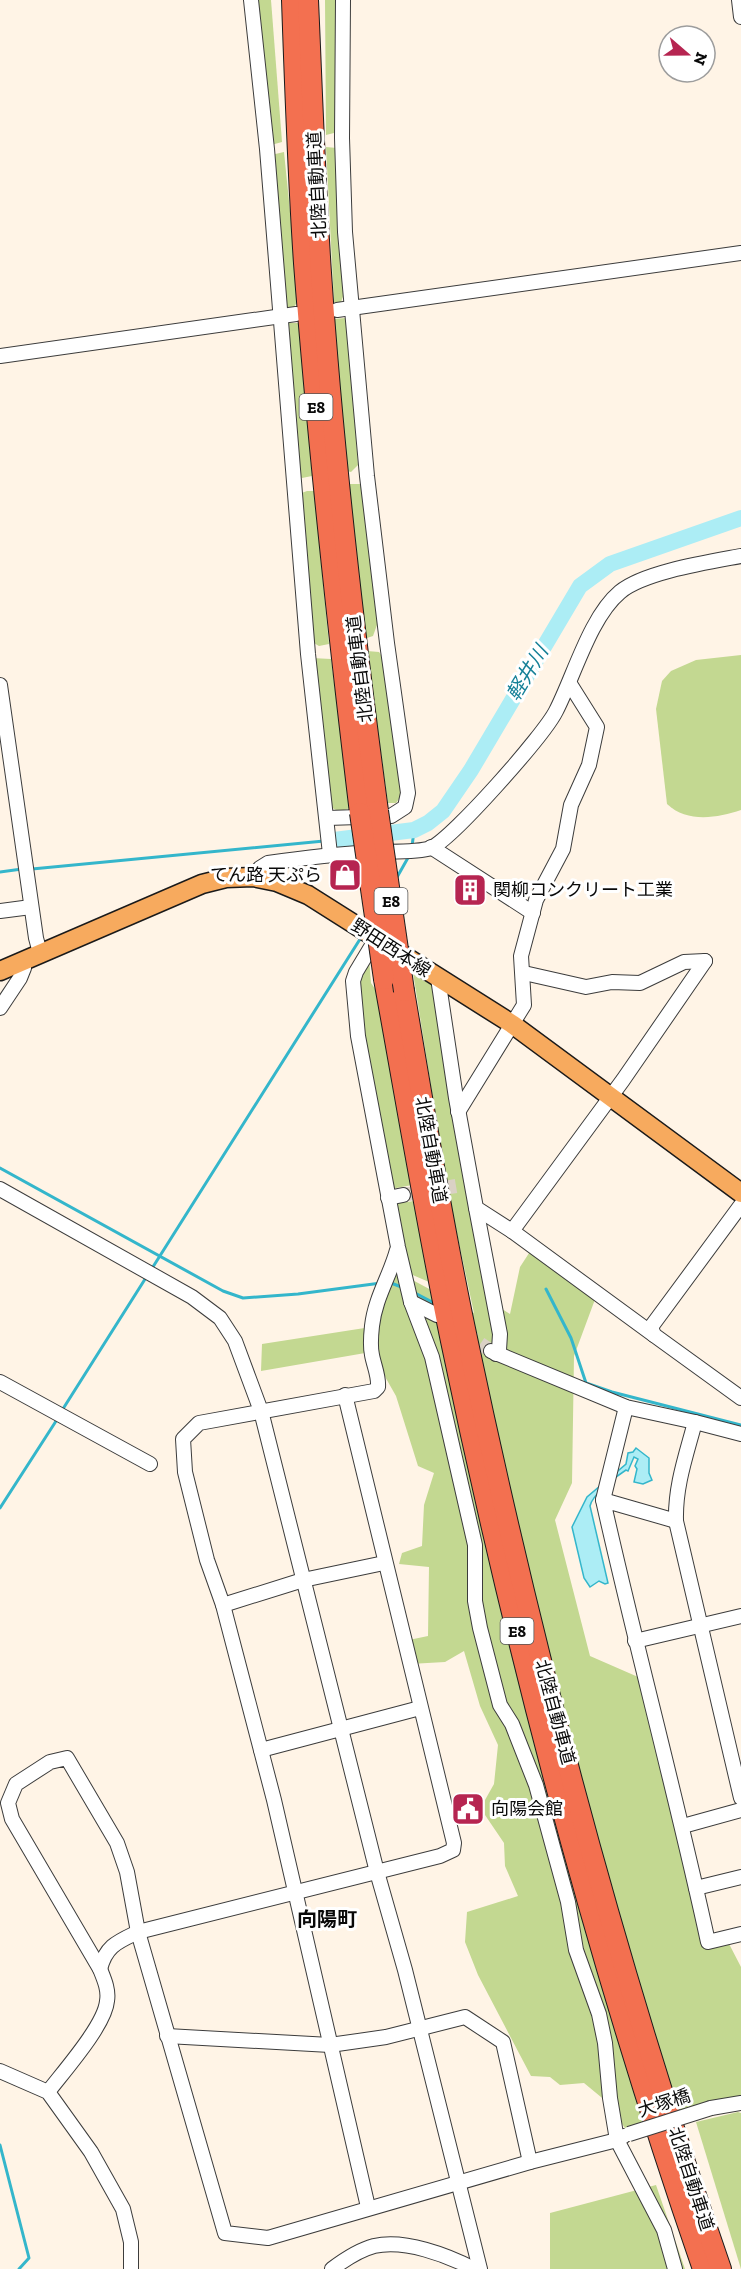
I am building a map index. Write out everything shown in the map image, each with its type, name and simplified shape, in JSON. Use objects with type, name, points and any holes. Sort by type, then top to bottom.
[{"type":"highway","name":"北陸自動車道","points":[[292,0],[304,260],[325,512],[369,812],[404,991],[435,1171],[467,1340],[539,1654],[620,1951],[721,2269]]},
{"type":"highway","name":"北陸自動車道","points":[[308,0],[321,272],[384,979],[451,1340],[523,1658],[604,1957],[703,2269]]},
{"type":"main road","name":"野田西本線","points":[[0,971],[202,884],[226,878],[253,877],[277,882],[308,895],[512,1024],[611,1095],[741,1194]]},
{"type":"street","points":[[251,0],[267,149],[307,642],[329,846]]},
{"type":"street","points":[[327,818],[392,816],[405,807],[408,793],[371,509],[345,232],[342,138],[343,0]]},
{"type":"street","points":[[739,0],[741,17]]},
{"type":"street","points":[[337,310],[741,253]]},
{"type":"street","points":[[0,356],[296,314]]},
{"type":"street","points":[[253,877],[260,868],[268,863],[329,846],[425,849],[458,826],[541,734],[570,684],[602,611],[622,591],[662,574],[741,556]]},
{"type":"street","points":[[458,1112],[524,1005],[524,973],[521,956],[536,900],[563,849],[571,805],[589,765],[597,727],[570,684]]},
{"type":"street","points":[[0,685],[40,953]]},
{"type":"street","points":[[425,849],[533,913]]},
{"type":"street","points":[[0,911],[32,907]]},
{"type":"street","points":[[377,937],[356,972],[352,989],[358,1036],[387,1198],[406,1282],[432,1357],[475,1545],[475,1601],[500,1705],[512,1724],[536,1785],[568,1902],[576,1950],[599,2014],[605,2043],[610,2098],[623,2137],[664,2230],[675,2269]]},
{"type":"street","points":[[512,1231],[705,961],[684,962],[640,983],[612,982],[586,987],[524,973]]},
{"type":"street","points":[[0,1008],[20,978],[24,968],[21,962]]},
{"type":"street","points":[[438,978],[458,1112],[463,1184],[476,1208],[497,1345],[626,1407],[741,1434]]},
{"type":"street","points":[[0,1189],[192,1297],[220,1318],[235,1341],[261,1411],[480,2269]]},
{"type":"street","points":[[387,1198],[403,1195]]},
{"type":"street","points":[[654,1335],[651,1327],[653,1323],[741,1205]]},
{"type":"street","points":[[476,1208],[512,1231],[741,1398]]},
{"type":"street","points":[[368,2207],[261,1750],[223,1605],[207,1560],[185,1472],[183,1439],[199,1423],[374,1391],[378,1388],[379,1379],[371,1352],[375,1308],[398,1247]]},
{"type":"street","points":[[411,1300],[436,1315]]},
{"type":"street","points":[[0,1382],[150,1464]]},
{"type":"street","points":[[100,1969],[103,1955],[117,1942],[138,1932],[440,1856],[453,1850],[454,1843],[384,1563],[345,1395]]},
{"type":"street","points":[[626,1407],[603,1500],[635,1641],[683,1826],[708,1942],[741,1934]]},
{"type":"street","points":[[695,1422],[679,1481],[676,1521],[741,1798]]},
{"type":"street","points":[[603,1500],[676,1521]]},
{"type":"street","points":[[223,1605],[303,1580],[384,1563]]},
{"type":"street","points":[[635,1641],[741,1616]]},
{"type":"street","points":[[261,1750],[420,1708]]},
{"type":"street","points":[[48,2092],[101,2022],[107,2003],[107,1994],[100,1969],[12,1819],[8,1803],[16,1784],[50,1762],[67,1758],[117,1844],[127,1872],[138,1932],[167,2036],[330,2044],[386,2037],[465,2017],[503,2042],[530,2162]]},
{"type":"street","points":[[683,1826],[741,1810]]},
{"type":"street","points":[[696,1888],[741,1877]]},
{"type":"street","name":"大塚橋","points":[[167,2036],[225,2233],[268,2238],[368,2207],[623,2137],[711,2108],[741,2103]]},
{"type":"street","points":[[0,2071],[48,2092],[91,2152],[123,2209],[131,2242],[133,2267]]},
{"type":"street","points":[[332,2269],[344,2260],[374,2247],[390,2245],[427,2250],[455,2259],[474,2269]]},
{"type":"green space","points":[[255,0],[271,0],[282,142],[271,145]]},
{"type":"green space","points":[[325,0],[338,0],[337,129],[334,133],[326,135]]},
{"type":"green space","points":[[326,147],[337,148],[345,291],[341,302],[334,302]]},
{"type":"green space","points":[[284,152],[299,300],[293,308],[284,309],[271,155]]},
{"type":"green space","points":[[345,318],[348,328],[358,465],[351,472],[347,471],[334,319]]},
{"type":"green space","points":[[286,323],[299,323],[312,476],[302,478],[298,474]]},
{"type":"green space","points":[[349,484],[360,484],[362,488],[378,622],[373,636],[364,639]]},
{"type":"green space","points":[[314,491],[329,644],[319,646],[312,642],[299,494]]},
{"type":"green space","points":[[367,651],[379,652],[387,664],[401,796],[396,803],[388,803]]},
{"type":"green space","points":[[741,655],[741,810],[712,817],[684,814],[667,804],[656,709],[662,681],[671,671],[696,660]]},
{"type":"green space","points":[[312,658],[331,659],[350,808],[342,810],[331,807]]},
{"type":"green space","points":[[369,959],[371,983],[382,999],[412,1185],[391,1189],[363,1035],[359,980]]},
{"type":"green space","points":[[411,960],[438,978],[494,1304],[510,1314],[520,1267],[533,1247],[597,1294],[574,1356],[572,1483],[555,1520],[590,1656],[645,1680],[708,1942],[726,1938],[741,1967],[741,2103],[629,2134],[607,2102],[584,2083],[560,2085],[550,2077],[531,2076],[478,1975],[465,1942],[467,1912],[518,1896],[505,1866],[504,1843],[485,1815],[485,1800],[494,1784],[498,1745],[480,1706],[464,1651],[445,1662],[410,1664],[404,1641],[428,1636],[429,1567],[399,1564],[402,1553],[422,1546],[424,1505],[434,1473],[418,1466],[396,1396],[371,1352],[261,1371],[262,1344],[371,1327],[392,1269],[474,1313],[447,1187]]},
{"type":"green space","points":[[414,1201],[429,1282],[408,1273],[393,1204]]},
{"type":"green space","points":[[741,2113],[741,2269],[696,2122]]},
{"type":"green space","points":[[656,2185],[685,2269],[550,2269],[550,2213]]},
{"type":"water","points":[[636,1448],[649,1458],[649,1473],[652,1480],[643,1484],[634,1482],[638,1459],[634,1457],[628,1471],[626,1470],[605,1486],[590,1506],[608,1583],[599,1581],[590,1587],[584,1578],[572,1527],[587,1497],[626,1464],[628,1453],[633,1452]]},
{"type":"waterway","name":"軽井川","points":[[334,840],[414,830],[428,823],[443,811],[471,770],[580,586],[610,564],[741,518]]},
{"type":"waterway","points":[[412,847],[414,830]]},
{"type":"waterway","points":[[32,869],[324,841]]},
{"type":"waterway","points":[[396,879],[409,856]]},
{"type":"waterway","points":[[0,872],[22,869]]},
{"type":"waterway","points":[[151,1270],[362,936]]},
{"type":"waterway","points":[[0,1168],[223,1291],[243,1298],[298,1294],[381,1283]]},
{"type":"waterway","points":[[61,1412],[147,1276]]},
{"type":"waterway","points":[[391,1283],[404,1288]]},
{"type":"waterway","points":[[546,1289],[571,1338],[586,1383],[612,1392],[741,1425]]},
{"type":"waterway","points":[[415,1293],[436,1304]]},
{"type":"waterway","points":[[0,1508],[58,1418]]},
{"type":"waterway","points":[[0,2145],[29,2258],[19,2269]]},
{"type":"tunnel","points":[[403,1195],[456,1186]]},
{"type":"tunnel","points":[[463,1332],[491,1351]]},
{"type":"place","name":"てん路 天ぷら","points":[[345,875]]},
{"type":"place","name":"関柳コンクリート工業","points":[[470,890]]},
{"type":"place","name":"向陽会館","points":[[468,1809]]},
{"type":"district","name":"向陽町","points":[[327,1919]]}]
